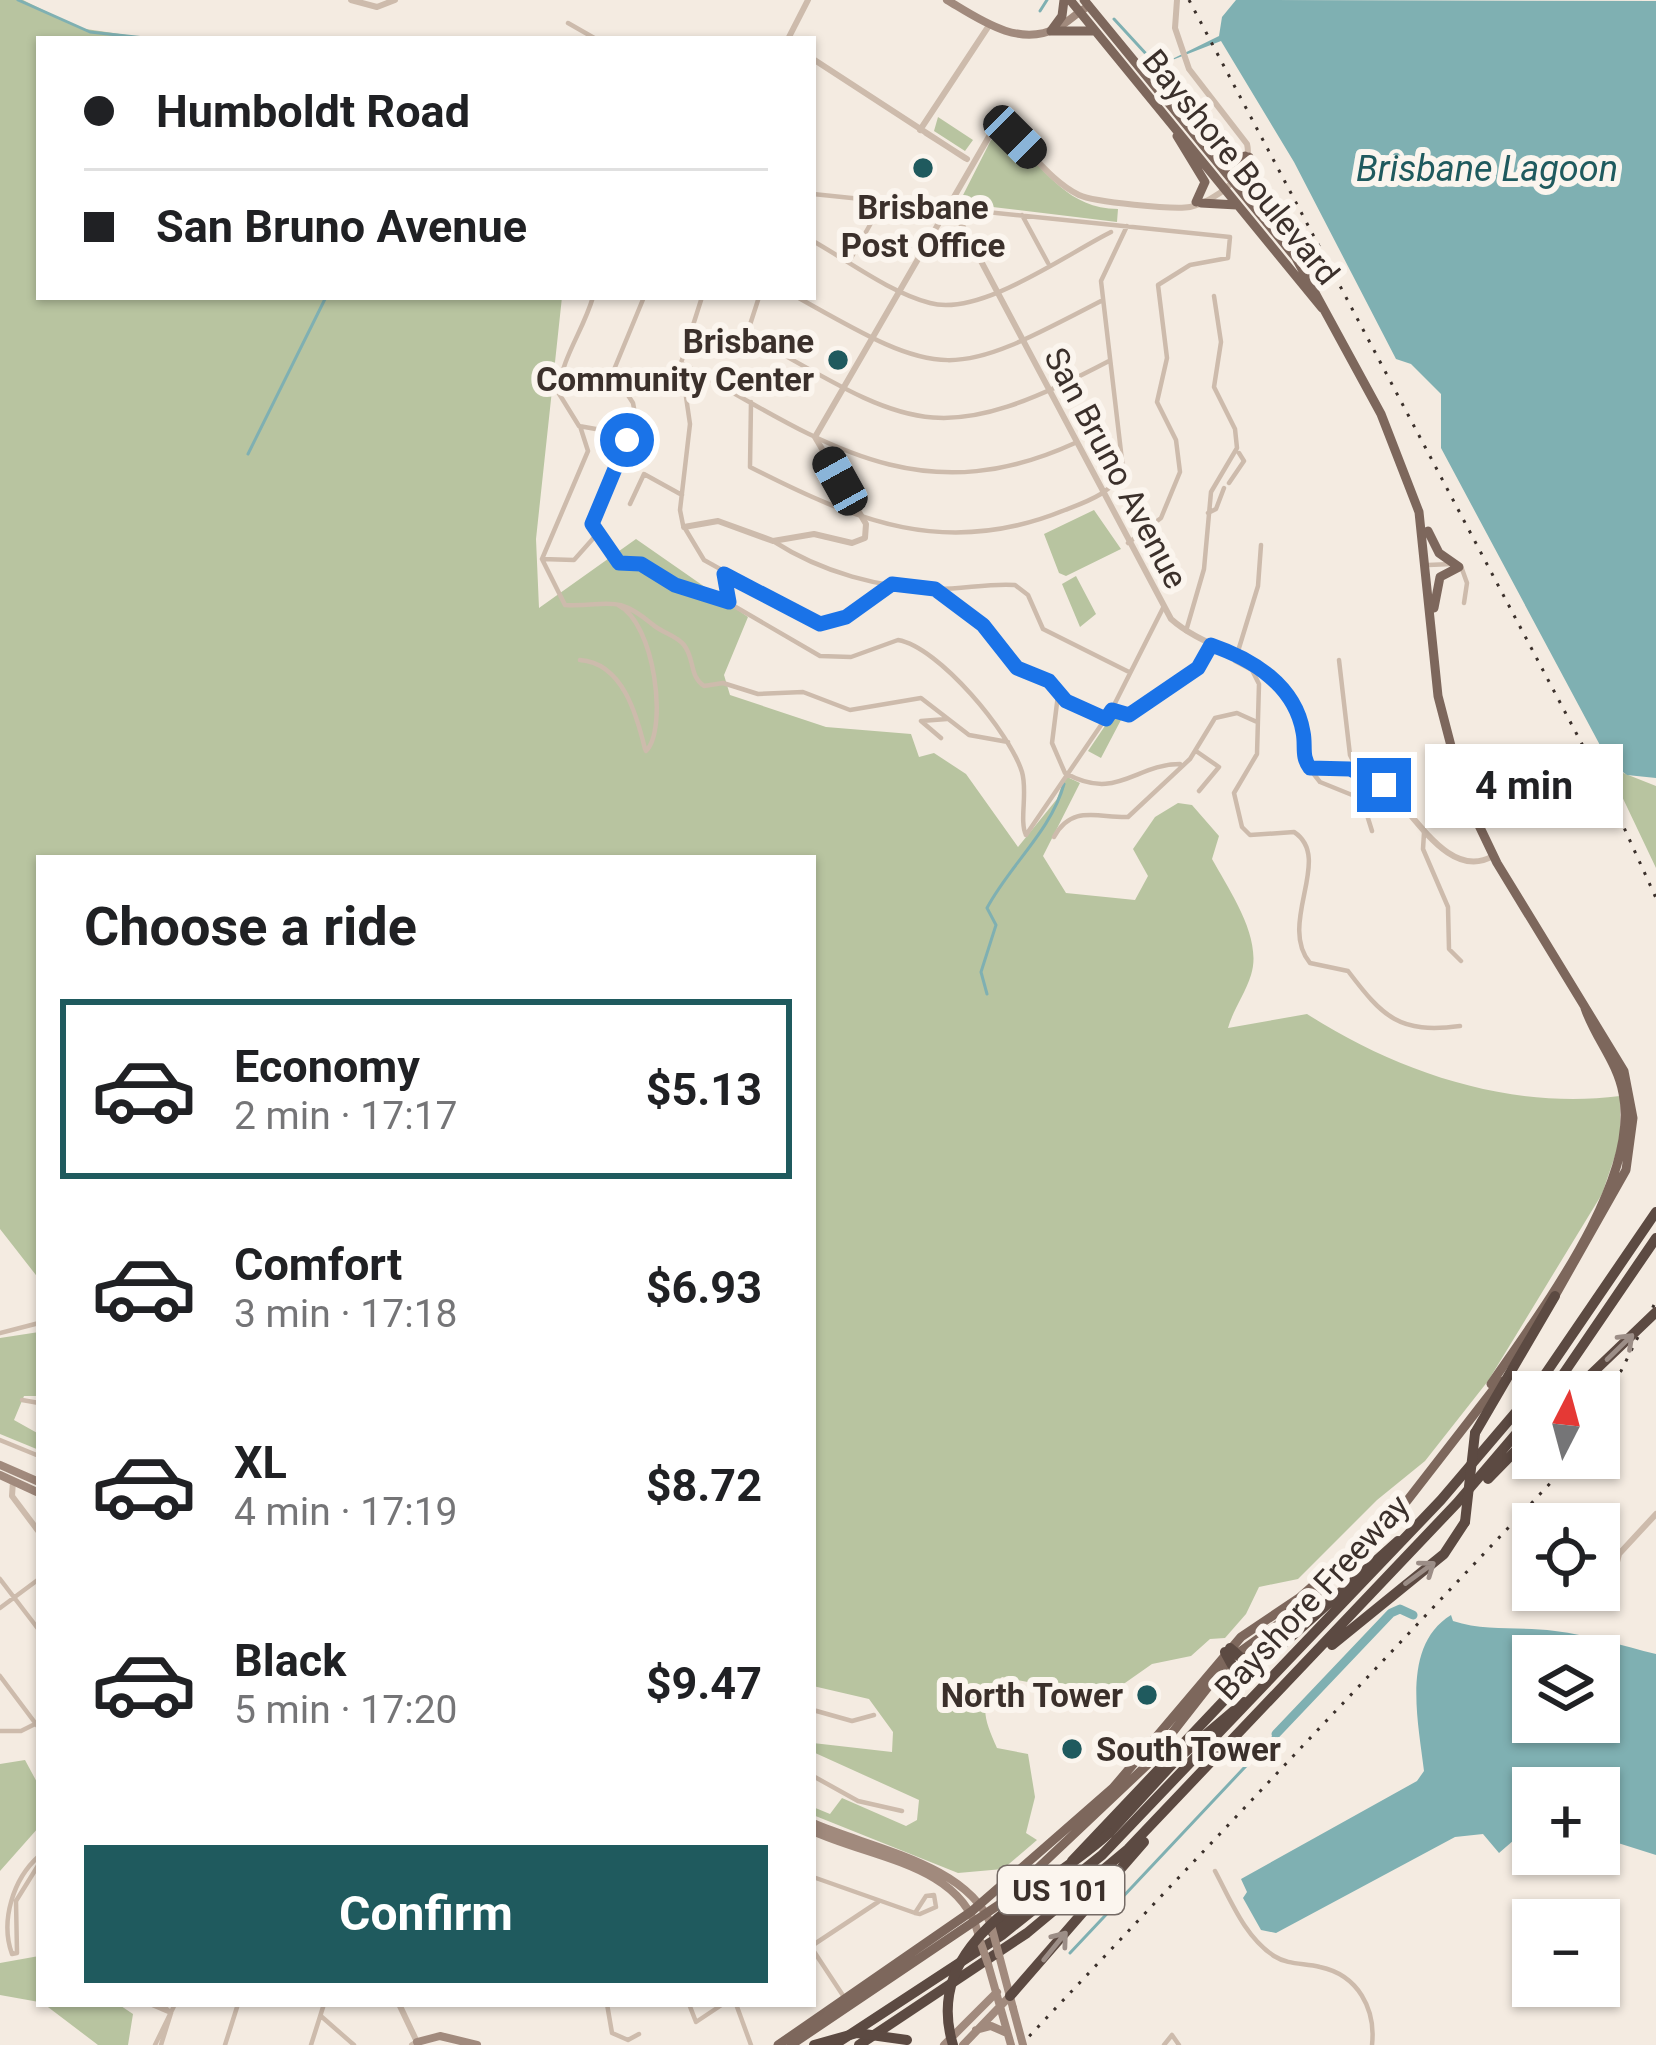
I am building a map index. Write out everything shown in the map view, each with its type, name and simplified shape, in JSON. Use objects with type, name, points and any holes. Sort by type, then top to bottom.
[{"type":"highway","name":"Bayshore Freeway","points":[[1547,1371],[1656,1212]]},
{"type":"highway","points":[[1564,1371],[1656,1238]]},
{"type":"highway","points":[[1301,1669],[1444,1554],[1465,1522],[1475,1432],[1556,1296]]},
{"type":"highway","points":[[1595,1371],[1656,1312]]},
{"type":"highway","name":"Bayshore Freeway","points":[[834,2045],[929,1984],[1086,1869],[1256,1697],[1512,1416]]},
{"type":"highway","name":"Bayshore Freeway","points":[[859,2045],[1010,1946],[1160,1819],[1457,1504],[1512,1439]]},
{"type":"highway","points":[[1457,1504],[1512,1453]]},
{"type":"highway","points":[[1230,1653],[1246,1664],[1262,1663],[1389,1544],[1406,1537]]},
{"type":"highway","points":[[929,1984],[1050,1885],[1234,1690],[1238,1676],[1230,1653]]},
{"type":"highway","points":[[949,2045],[948,1999],[967,1949],[991,1922],[1109,1833],[1187,1750],[1256,1697]]},
{"type":"highway","points":[[1005,2000],[1233,1740]]},
{"type":"highway","points":[[814,2045],[868,2032],[912,2043]]},
{"type":"main road","points":[[947,0],[1017,35],[1080,28],[1100,37]]},
{"type":"main road","points":[[1051,31],[1063,16],[1067,0]]},
{"type":"main road","name":"Bayshore Boulevard","points":[[1067,0],[1084,6],[1211,154],[1227,181]]},
{"type":"main road","points":[[1051,31],[1084,6]]},
{"type":"main road","name":"Bayshore Boulevard","points":[[983,1913],[1148,1766],[1230,1653],[1314,1598],[1454,1444],[1556,1296],[1618,1190],[1632,1139],[1624,1071],[1493,856],[1449,748],[1419,512],[1390,434],[1296,258],[1157,106],[1100,37],[1084,6]]},
{"type":"main road","points":[[1157,106],[1205,182],[1195,204]]},
{"type":"main road","points":[[1195,204],[1245,202],[1247,157],[1227,163],[1211,154]]},
{"type":"main road","points":[[1419,512],[1439,553],[1459,567],[1440,577],[1432,626]]},
{"type":"main road","name":"Bayshore Boulevard","points":[[1454,1444],[1605,1201],[1622,1162],[1626,1130],[1622,1087],[1583,1003]]},
{"type":"main road","points":[[0,1465],[36,1490]]},
{"type":"main road","points":[[0,1474],[36,1481]]},
{"type":"main road","points":[[816,1828],[953,1877],[983,1913],[1004,1972],[1001,2024],[1011,2045]]},
{"type":"main road","points":[[778,2045],[977,1928],[983,1913]]},
{"type":"main road","points":[[791,2045],[983,1913]]},
{"type":"main road","points":[[977,1928],[993,1979],[1023,2045]]},
{"type":"main road","points":[[963,2045],[1005,2000]]},
{"type":"main road","points":[[949,2045],[1005,2000]]},
{"type":"main road","points":[[975,2031],[1001,2024]]},
{"type":"main road","points":[[414,2043],[440,2036],[477,2045]]},
{"type":"street","points":[[351,0],[377,7],[395,0]]},
{"type":"street","points":[[790,36],[808,0]]},
{"type":"street","points":[[815,437],[969,160],[988,136],[1003,131],[1080,196],[1195,204],[1227,181],[1247,157],[1245,142],[1179,48],[1177,0]]},
{"type":"street","points":[[568,23],[591,36]]},
{"type":"street","points":[[923,131],[990,24]]},
{"type":"street","points":[[816,61],[969,160]]},
{"type":"street","points":[[816,194],[1111,228],[1214,233],[1231,239],[1229,257],[1180,269],[1162,279],[1156,290],[1167,358],[1157,407],[1176,440],[1180,472],[1161,518],[1128,543]]},
{"type":"street","points":[[849,261],[883,202]]},
{"type":"street","name":"San Bruno Avenue","points":[[946,208],[956,214],[1162,608],[1186,632],[1255,663],[1286,694],[1302,726],[1304,760],[1310,768]]},
{"type":"street","points":[[1022,215],[1048,264]]},
{"type":"street","points":[[751,402],[749,466],[864,522],[924,532],[988,530],[1044,518],[1102,493],[1118,481],[1123,464],[1101,302],[1102,271],[1127,226]]},
{"type":"street","points":[[816,243],[899,290],[948,305],[996,292],[1111,228]]},
{"type":"street","points":[[1111,228],[1120,239]]},
{"type":"street","points":[[1208,513],[1216,509],[1244,461],[1237,452],[1235,429],[1214,390],[1221,338],[1214,296]]},
{"type":"street","points":[[592,300],[585,322],[569,344],[557,389],[588,451],[542,559],[565,605],[613,602],[638,608],[652,625],[680,641],[696,680],[704,686],[723,683],[758,694],[803,692],[850,710],[912,696],[969,735],[1008,742]]},
{"type":"street","points":[[643,300],[613,369],[636,416],[593,519],[617,562],[641,564],[675,585],[729,602],[797,647],[832,659],[861,655],[893,640],[916,645],[940,662],[1008,742],[1024,780],[1026,835],[1112,710],[1162,608]]},
{"type":"street","points":[[701,300],[680,362],[691,424],[682,495],[684,527],[701,558],[820,624],[846,617],[892,584]]},
{"type":"street","points":[[738,343],[747,334],[758,300]]},
{"type":"street","points":[[802,300],[907,355],[946,362],[989,356],[1101,302]]},
{"type":"street","points":[[747,334],[890,410],[945,419],[992,414],[1109,361]]},
{"type":"street","points":[[680,362],[830,446],[888,468],[944,475],[1013,467],[1075,443]]},
{"type":"street","points":[[579,426],[607,431],[618,461]]},
{"type":"street","points":[[773,541],[814,534],[856,544],[867,534],[815,437]]},
{"type":"street","points":[[825,455],[830,446]]},
{"type":"street","points":[[1186,632],[1204,569],[1208,513],[1216,482],[1237,452]]},
{"type":"street","points":[[630,504],[644,474],[682,495]]},
{"type":"street","points":[[675,488],[685,483]]},
{"type":"street","points":[[836,511],[849,507],[850,499]]},
{"type":"street","points":[[684,527],[726,521],[840,572],[892,584],[935,589],[1016,585],[1028,595],[1042,629],[1130,672]]},
{"type":"street","points":[[542,559],[572,561],[598,533]]},
{"type":"street","points":[[1262,545],[1258,586],[1235,661],[1257,675],[1255,761],[1234,793],[1246,832],[1283,830],[1310,846],[1312,860],[1300,902],[1305,957],[1342,966],[1364,996],[1401,1026],[1460,1026]]},
{"type":"street","points":[[1428,565],[1459,567],[1467,579],[1464,603]]},
{"type":"street","points":[[724,574],[729,602]]},
{"type":"street","points":[[935,589],[983,625],[1012,664],[1049,681],[1058,695],[1106,719]]},
{"type":"street","points":[[580,660],[602,668],[632,703],[646,751],[655,720],[653,656],[635,615],[613,602]]},
{"type":"street","points":[[1112,710],[1125,715],[1139,709],[1198,668],[1211,645]]},
{"type":"street","points":[[1339,660],[1350,755],[1358,771]]},
{"type":"street","points":[[1058,695],[1052,743],[1065,773],[1081,781],[1121,784],[1154,766],[1182,765]]},
{"type":"street","points":[[1054,837],[1066,821],[1090,811],[1128,817],[1148,804],[1161,781],[1195,751],[1215,718],[1237,713],[1257,722]]},
{"type":"street","points":[[941,738],[922,720],[953,720]]},
{"type":"street","points":[[1195,751],[1218,764],[1214,777],[1199,790]]},
{"type":"street","points":[[1310,768],[1358,771],[1384,785],[1424,833],[1467,860],[1493,856]]},
{"type":"street","points":[[1310,768],[1320,782],[1362,799],[1372,831]]},
{"type":"street","points":[[1424,833],[1423,849],[1448,907],[1449,949],[1461,962]]},
{"type":"street","points":[[0,1333],[36,1324]]},
{"type":"street","points":[[22,1400],[36,1402]]},
{"type":"street","points":[[0,1440],[36,1455]]},
{"type":"street","points":[[14,1501],[15,1477]]},
{"type":"street","points":[[0,1492],[36,1528]]},
{"type":"street","points":[[1620,1553],[1656,1514]]},
{"type":"street","points":[[0,1579],[36,1626]]},
{"type":"street","points":[[0,1607],[36,1581]]},
{"type":"street","points":[[0,1676],[36,1721]]},
{"type":"street","points":[[816,1710],[853,1720],[874,1715]]},
{"type":"street","points":[[0,1731],[36,1724]]},
{"type":"street","points":[[816,1778],[858,1801],[902,1811]]},
{"type":"street","points":[[10,1924],[17,1882],[36,1863]]},
{"type":"street","points":[[1215,1871],[1249,1932],[1272,1955],[1322,1967],[1352,1982],[1371,2014],[1372,2045]]},
{"type":"street","points":[[816,1878],[917,1914]]},
{"type":"street","points":[[816,1945],[880,1901]]},
{"type":"street","points":[[816,1952],[848,2004]]},
{"type":"street","points":[[157,2007],[171,2013]]},
{"type":"street","points":[[164,2007],[171,2013]]},
{"type":"street","points":[[158,2045],[174,2007]]},
{"type":"street","points":[[225,2045],[237,2007]]},
{"type":"street","points":[[311,2045],[324,2007]]},
{"type":"street","points":[[400,2007],[414,2043]]},
{"type":"street","points":[[608,2007],[612,2033],[628,2040],[639,2033]]},
{"type":"street","points":[[690,2007],[695,2022],[718,2007]]},
{"type":"street","points":[[737,2007],[751,2045]]},
{"type":"street","points":[[322,2017],[354,2045]]},
{"type":"street","points":[[1164,2045],[1172,2035],[1179,2045]]},
{"type":"green space","points":[[0,0],[23,0],[79,28],[134,36],[36,36],[36,300],[562,300],[536,539],[539,608],[636,539],[748,617],[724,675],[730,695],[826,727],[911,734],[919,757],[934,753],[966,774],[1018,847],[1057,799],[1065,776],[1080,783],[1043,856],[1066,893],[1135,900],[1148,876],[1133,849],[1155,817],[1178,803],[1192,805],[1219,836],[1212,859],[1242,915],[1252,946],[1251,975],[1228,1028],[1307,1014],[1379,1054],[1457,1082],[1538,1097],[1620,1096],[1620,1141],[1602,1194],[1488,1381],[1425,1461],[1377,1500],[1298,1579],[1259,1587],[1246,1614],[1225,1638],[1210,1639],[1191,1656],[1152,1664],[1105,1697],[1002,1677],[994,1686],[986,1702],[989,1728],[997,1748],[1028,1754],[1035,1797],[1026,1833],[1037,1840],[1003,1869],[958,1873],[816,1816],[816,1808],[830,1814],[842,1798],[906,1826],[917,1820],[919,1800],[816,1753],[816,1743],[892,1752],[893,1732],[869,1699],[816,1687],[816,855],[36,855],[36,1275],[0,1229]]},
{"type":"green space","points":[[938,117],[973,140],[965,151],[934,131]]},
{"type":"green space","points":[[1004,136],[1068,193],[1099,207],[1118,209],[1117,222],[959,203],[991,140]]},
{"type":"green space","points":[[1094,510],[1121,549],[1066,576],[1059,573],[1044,534]]},
{"type":"green space","points":[[1076,576],[1096,614],[1080,627],[1062,584]]},
{"type":"green space","points":[[1111,717],[1122,718],[1101,758],[1088,751]]},
{"type":"green space","points":[[1608,767],[1656,786],[1656,868]]},
{"type":"green space","points":[[36,1332],[36,1396],[24,1396],[14,1420],[36,1432],[36,1449],[0,1434],[0,1338]]},
{"type":"green space","points":[[25,1760],[36,1780],[36,1830],[0,1871],[0,1764]]},
{"type":"green space","points":[[36,1957],[36,2001],[0,1995],[0,1963]]},
{"type":"green space","points":[[48,2007],[122,2007],[133,2014],[128,2045],[98,2045]]},
{"type":"water","name":"Brisbane Lagoon","points":[[1236,0],[1656,1],[1656,778],[1627,775],[1609,762],[1441,448],[1441,394],[1411,364],[1396,359],[1294,162],[1221,41],[1162,64],[1219,36],[1222,17]]},
{"type":"water","points":[[1451,1615],[1453,1621],[1490,1628],[1578,1635],[1512,1635],[1512,1743],[1620,1743],[1620,1645],[1656,1654],[1656,1855],[1620,1844],[1620,1767],[1512,1767],[1512,1842],[1499,1853],[1483,1834],[1455,1837],[1276,1933],[1261,1930],[1243,1898],[1247,1892],[1241,1879],[1417,1781],[1424,1771],[1416,1686],[1425,1645]]},
{"type":"waterway","points":[[18,0],[90,32],[127,36]]},
{"type":"waterway","points":[[1040,11],[1047,0]]},
{"type":"waterway","points":[[1114,19],[1148,56],[1164,63]]},
{"type":"waterway","points":[[248,454],[325,300]]},
{"type":"waterway","points":[[987,994],[981,972],[996,925],[987,908],[1050,817],[1064,784]]},
{"type":"waterway","points":[[1276,1734],[1391,1613],[1400,1609],[1413,1615]]},
{"type":"waterway","points":[[1070,1953],[1276,1734]]},
{"type":"railway","points":[[1189,0],[1611,799],[1656,898]]},
{"type":"railway","points":[[1620,1373],[1656,1301]]},
{"type":"railway","points":[[1021,2045],[1554,1479]]},
{"type":"place","name":"Brisbane Post Office","points":[[923,168]]},
{"type":"place","name":"Brisbane Community Center","points":[[838,360]]},
{"type":"place","name":"North Tower","points":[[1147,1695]]},
{"type":"place","name":"South Tower","points":[[1072,1749]]},
{"type":"route","points":[[627,440],[592,524],[619,563],[641,564],[675,585],[729,602],[724,574],[820,624],[846,617],[892,584],[935,589],[983,625],[1017,668],[1049,681],[1066,701],[1106,719],[1112,710],[1129,715],[1196,670],[1211,645],[1255,663],[1283,691],[1302,726],[1304,760],[1310,768],[1317,772],[1350,769],[1384,785]]}]
